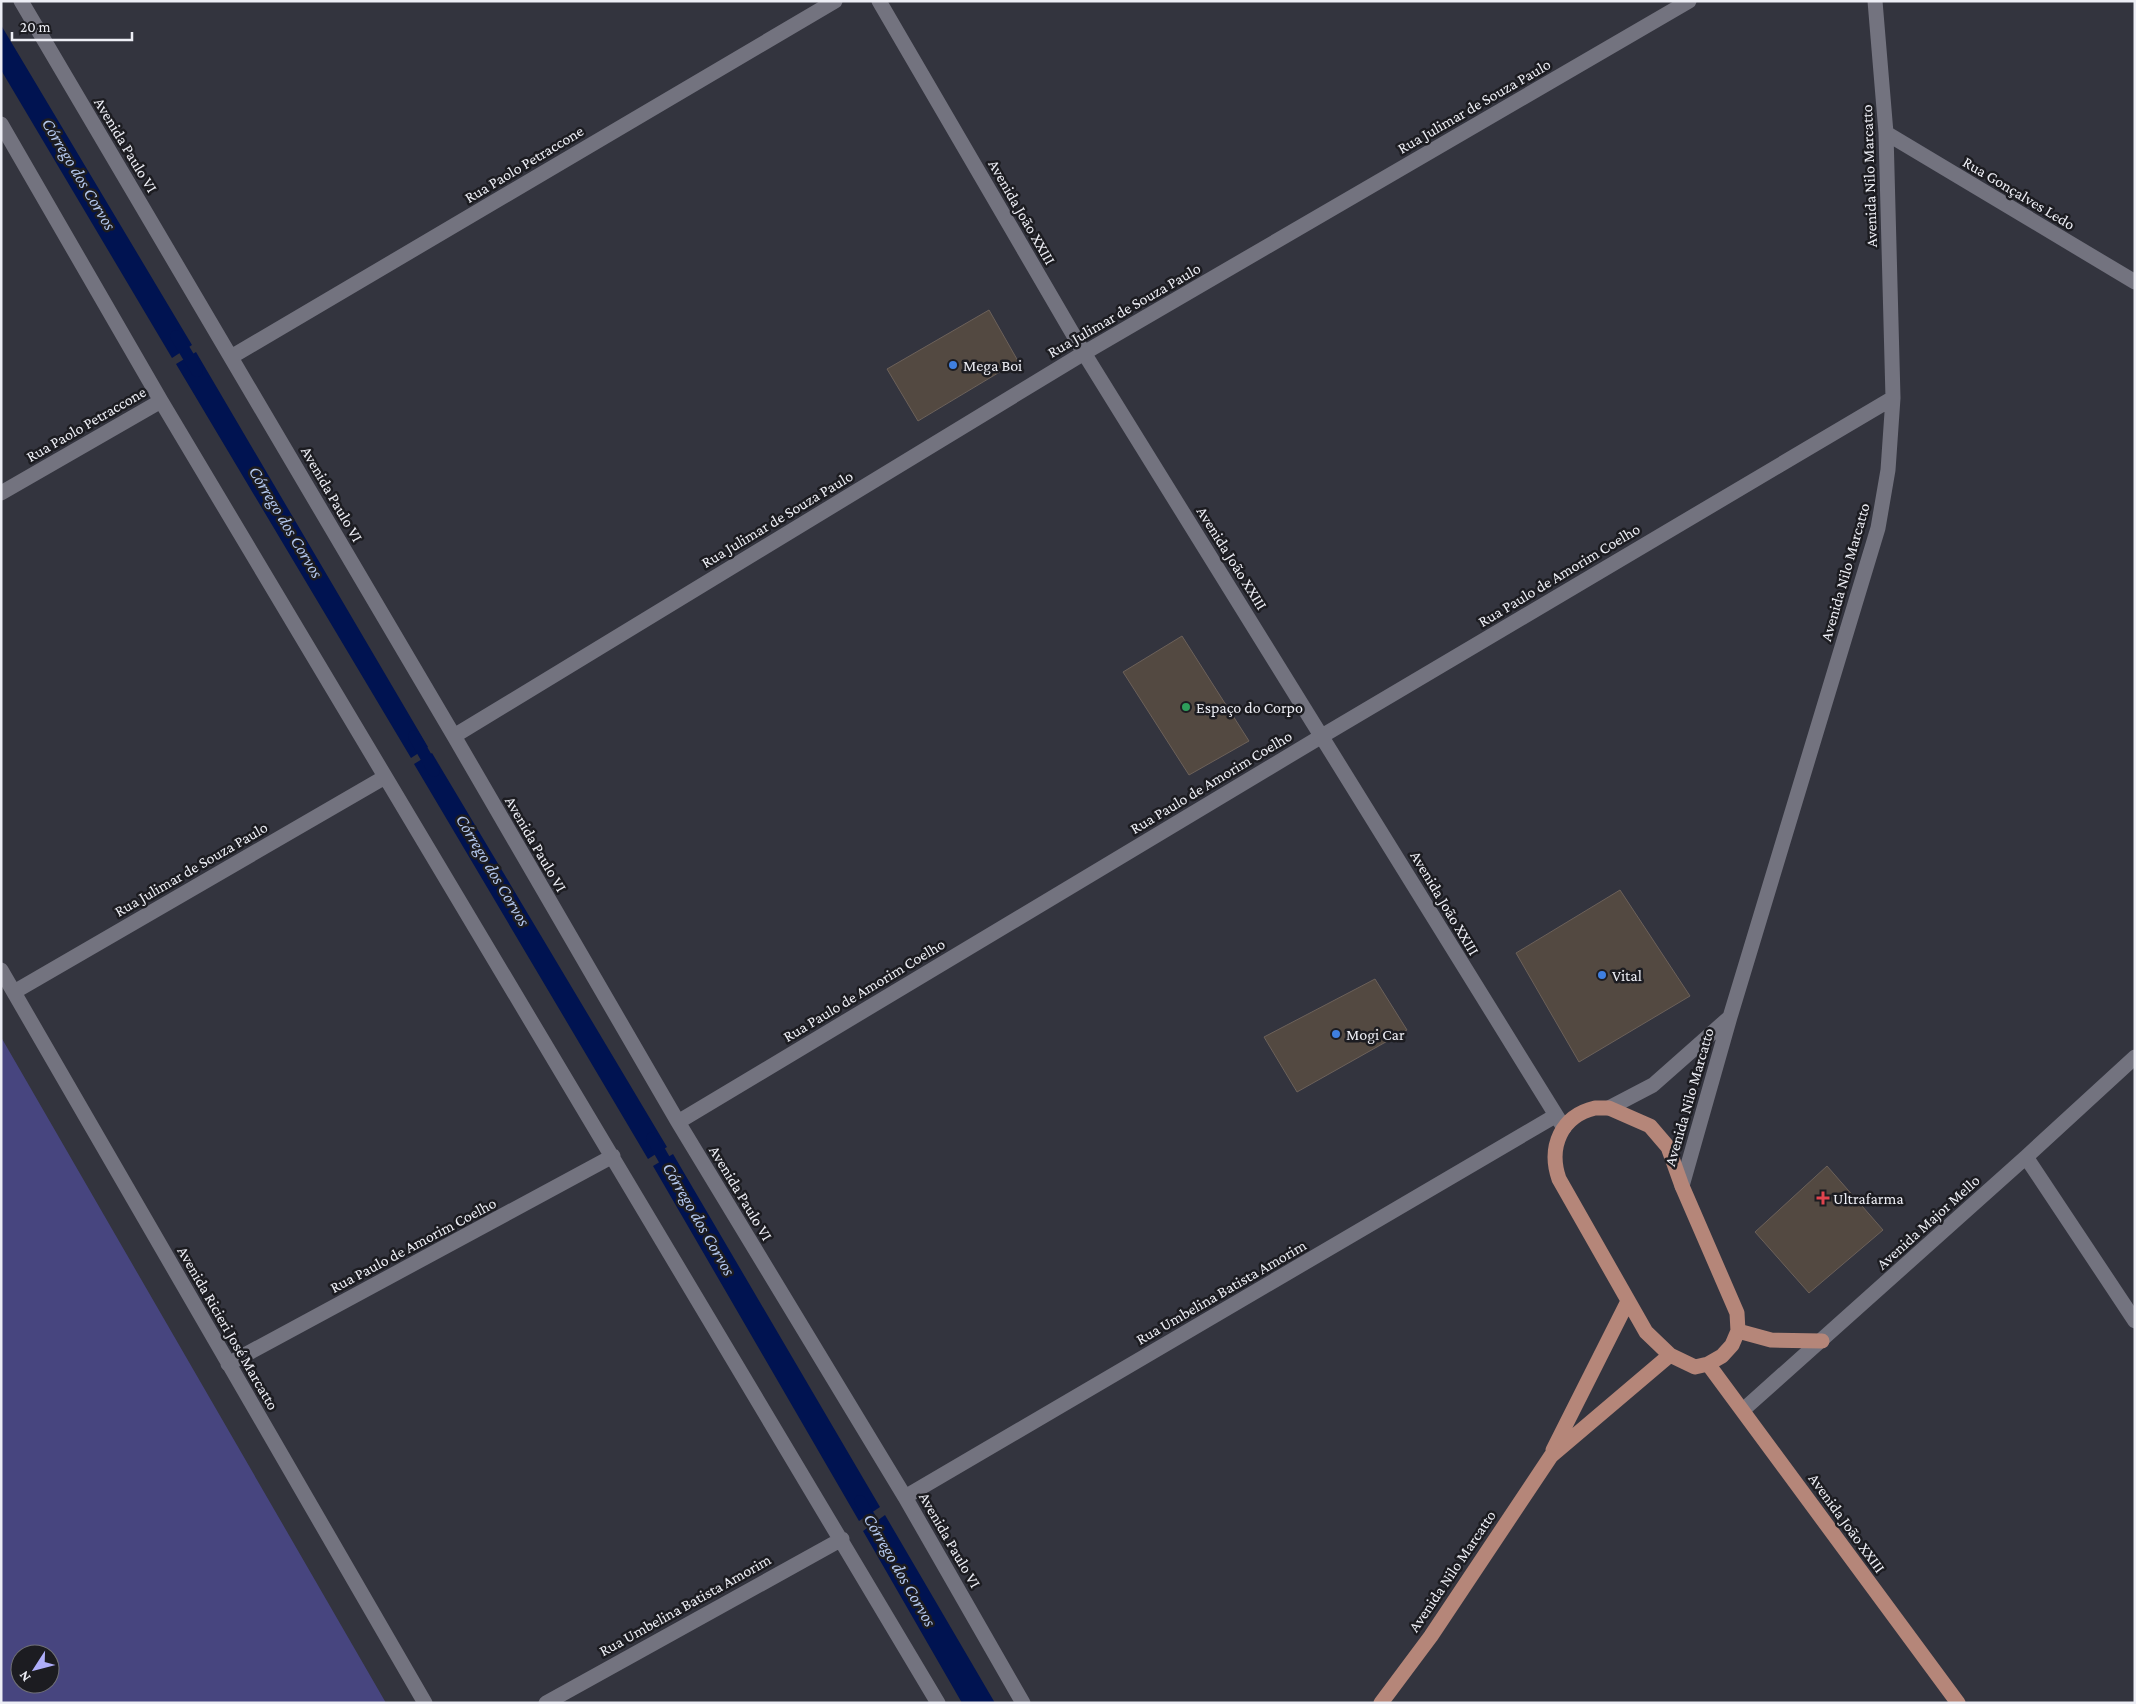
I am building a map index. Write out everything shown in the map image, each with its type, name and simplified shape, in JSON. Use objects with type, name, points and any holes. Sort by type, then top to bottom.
[{"type":"main road","points":[[1609,1108],[1650,1126],[1668,1147],[1682,1186],[1732,1296],[1737,1313],[1738,1331],[1728,1351],[1708,1364],[1695,1367],[1670,1355],[1646,1332],[1559,1179],[1554,1166],[1554,1155],[1560,1122],[1585,1110],[1609,1108]]},
{"type":"main road","name":"Avenida Nilo Marcatto","points":[[1381,1703],[1431,1636],[1551,1456],[1628,1301]]},
{"type":"main road","points":[[1738,1331],[1771,1340],[1822,1341]]},
{"type":"main road","name":"Avenida Nilo Marcatto","points":[[1551,1456],[1670,1355]]},
{"type":"main road","name":"Avenida João XXIII","points":[[1708,1364],[1958,1703]]},
{"type":"street","name":"Avenida Paulo VI","points":[[20,1],[454,736],[678,1122],[905,1498],[1023,1703]]},
{"type":"street","name":"Rua Paolo Petraccone","points":[[231,357],[835,1]]},
{"type":"street","name":"Avenida João XXIII","points":[[879,1],[1084,353],[1560,1122]]},
{"type":"street","name":"Rua Julimar de Souza Paulo","points":[[454,736],[1084,353],[1689,1]]},
{"type":"street","name":"Avenida Nilo Marcatto","points":[[1682,1186],[1730,1017],[1878,528],[1888,470],[1893,398],[1886,133],[1875,1]]},
{"type":"street","points":[[1,124],[162,401],[385,777],[842,1539],[938,1703]]},
{"type":"street","name":"Rua Gonçalves Ledo","points":[[1886,133],[2135,282]]},
{"type":"street","name":"Rua Paulo de Amorim Coelho","points":[[678,1122],[1322,736],[1893,398]]},
{"type":"street","name":"Rua Paolo Petraccone","points":[[1,493],[162,401]]},
{"type":"street","name":"Rua Julimar de Souza Paulo","points":[[14,992],[385,777]]},
{"type":"street","name":"Avenida Ricieri José Marcatto","points":[[1,970],[425,1703]]},
{"type":"street","name":"Avenida Nilo Marcatto","points":[[1609,1108],[1653,1085],[1730,1017]]},
{"type":"street","name":"Avenida Major Mello","points":[[1743,1410],[1822,1341],[2135,1057]]},
{"type":"street","name":"Rua Umbelina Batista Amorim","points":[[905,1498],[1560,1122]]},
{"type":"street","name":"Rua Paulo de Amorim Coelho","points":[[228,1364],[613,1156]]},
{"type":"street","points":[[2026,1157],[2135,1320]]},
{"type":"street","name":"Rua Umbelina Batista Amorim","points":[[546,1703],[842,1539]]},
{"type":"shaded area","points":[[1,1037],[386,1703],[1,1703]]},
{"type":"water","points":[[1,25],[192,345],[172,358],[1,70]]},
{"type":"water","points":[[196,352],[428,747],[411,758],[176,364]]},
{"type":"water","points":[[432,753],[667,1147],[648,1159],[414,764]]},
{"type":"water","points":[[673,1154],[880,1507],[859,1521],[653,1166]]},
{"type":"water","points":[[885,1515],[995,1703],[962,1703],[863,1531]]},
{"type":"building","name":"Mega Boi","points":[[989,310],[1018,361],[918,421],[887,369]]},
{"type":"building","name":"Espaço do Corpo","points":[[1182,636],[1249,741],[1189,775],[1123,672]]},
{"type":"building","name":"Vital","points":[[1620,890],[1690,996],[1579,1062],[1516,953]]},
{"type":"building","name":"Mogi Car","points":[[1375,979],[1407,1030],[1297,1092],[1264,1037]]},
{"type":"building","name":"Ultrafarma","points":[[1827,1166],[1883,1230],[1809,1293],[1755,1232]]},
{"type":"waterway","name":"Córrego dos Corvos","points":[[176,336],[197,371]]},
{"type":"waterway","name":"Córrego dos Corvos","points":[[414,736],[434,771]]},
{"type":"waterway","name":"Córrego dos Corvos","points":[[652,1138],[672,1173]]},
{"type":"waterway","name":"Córrego dos Corvos","points":[[860,1501],[881,1537]]},
{"type":"place","name":"Mega Boi","points":[[953,365]]},
{"type":"place","name":"Espaço do Corpo","points":[[1186,707]]},
{"type":"place","name":"Vital","points":[[1602,975]]},
{"type":"place","name":"Mogi Car","points":[[1336,1034]]},
{"type":"place","name":"Ultrafarma","points":[[1823,1198]]}]
